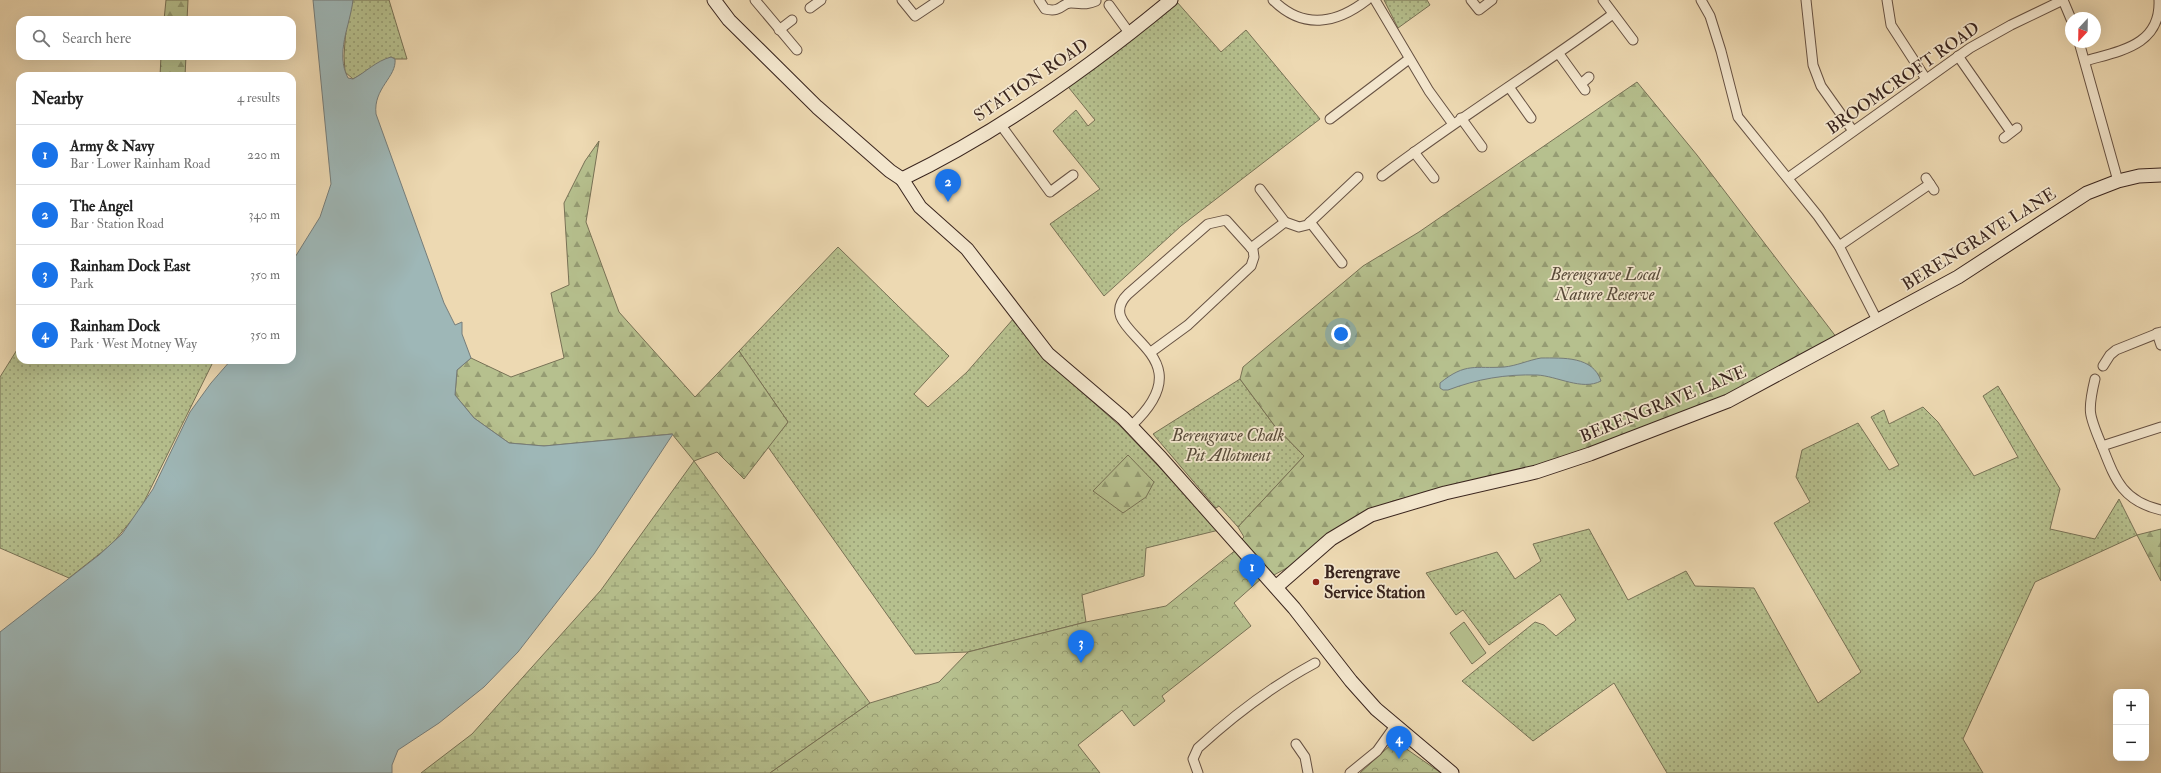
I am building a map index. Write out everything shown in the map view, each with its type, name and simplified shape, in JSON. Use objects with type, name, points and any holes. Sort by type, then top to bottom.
[{"type":"street","points":[[714,0],[729,20],[817,107],[890,171],[902,178],[920,207],[967,249],[1048,354],[1131,426],[1276,587],[1351,681],[1376,709],[1452,773]]},
{"type":"street","points":[[755,0],[797,50]]},
{"type":"street","points":[[810,8],[821,0]]},
{"type":"street","points":[[902,0],[915,16],[939,0]]},
{"type":"street","points":[[1039,0],[1045,9],[1054,10],[1070,2],[1085,5],[1096,1],[1102,6],[1110,2],[1130,34]]},
{"type":"street","name":"STATION ROAD","points":[[902,178],[932,164],[1000,124],[1130,34],[1171,0]]},
{"type":"street","points":[[1273,0],[1283,9],[1296,16],[1322,21],[1340,17],[1367,0]]},
{"type":"street","points":[[1375,0],[1409,59],[1453,124]]},
{"type":"street","points":[[1471,0],[1478,10],[1492,0]]},
{"type":"street","points":[[1603,0],[1632,40]]},
{"type":"street","points":[[1701,0],[1710,16],[1721,51],[1738,117],[1788,178],[1839,246],[1877,320]]},
{"type":"street","points":[[1806,0],[1813,65],[1821,86],[1853,131]]},
{"type":"street","points":[[1887,0],[1891,25],[1926,79]]},
{"type":"street","points":[[2063,0],[2068,12]]},
{"type":"street","name":"BROOMCROFT ROAD","points":[[1788,178],[1958,56],[2006,28],[2063,0]]},
{"type":"street","points":[[2085,61],[2138,44],[2148,37],[2159,23],[2159,0]]},
{"type":"street","points":[[1382,176],[1461,118],[1559,54],[1613,14]]},
{"type":"street","points":[[779,30],[792,20]]},
{"type":"street","points":[[2082,48],[2118,181]]},
{"type":"street","points":[[1559,54],[1583,87],[1590,77]]},
{"type":"street","points":[[1958,56],[2011,133]]},
{"type":"street","points":[[1330,119],[1409,59]]},
{"type":"street","points":[[1509,87],[1530,118]]},
{"type":"street","points":[[1461,118],[1482,147]]},
{"type":"street","points":[[1000,124],[1050,192],[1073,175]]},
{"type":"street","points":[[1414,152],[1434,178]]},
{"type":"street","name":"BERENGRAVE LANE","points":[[1276,587],[1331,539],[1371,515],[1438,495],[1536,472],[1590,454],[1704,411],[1749,391],[1958,277],[2087,193],[2118,181],[2139,176],[2161,175]]},
{"type":"street","points":[[1260,189],[1285,222],[1299,227],[1310,222],[1358,177]]},
{"type":"street","points":[[1839,246],[1930,184]]},
{"type":"street","points":[[1131,426],[1151,406],[1158,390],[1159,374],[1156,362],[1151,352],[1121,320],[1119,307],[1126,296],[1208,224],[1226,220],[1251,248],[1254,256],[1251,266],[1188,325],[1151,352]]},
{"type":"street","points":[[1251,248],[1285,222]]},
{"type":"street","points":[[1310,222],[1342,263]]},
{"type":"street","points":[[2103,366],[2109,356],[2116,350],[2159,333],[2161,345]]},
{"type":"street","points":[[2095,379],[2090,398],[2090,416],[2119,486],[2130,496],[2161,510]]},
{"type":"street","points":[[2102,446],[2161,427]]},
{"type":"street","points":[[1198,773],[1193,758],[1198,748],[1254,701],[1294,674],[1315,663]]},
{"type":"street","points":[[1350,773],[1377,751],[1392,730],[1398,727]]},
{"type":"street","points":[[1296,744],[1305,756],[1308,773]]},
{"type":"green space","points":[[166,0],[188,0],[187,16],[164,16]]},
{"type":"green space","points":[[352,0],[389,0],[407,59],[395,59],[391,57],[353,79],[345,72],[344,56],[346,27]]},
{"type":"green space","points":[[1384,0],[1427,0],[1430,5],[1398,28]]},
{"type":"green space","points":[[1177,2],[1221,52],[1246,30],[1320,119],[1181,226],[1104,296],[1050,224],[1100,189],[1053,131],[1076,110],[1088,126],[1095,120],[1065,83]]},
{"type":"green space","points":[[161,60],[186,60],[185,72],[160,72]]},
{"type":"green space","name":"Berengrave Local Nature Reserve","points":[[1637,82],[1697,155],[1837,338],[1729,396],[1568,458],[1393,501],[1355,519],[1301,560],[1274,575],[1242,539],[1244,537],[1238,527],[1304,456],[1274,425],[1240,379],[1243,367],[1363,266],[1419,232]]},
{"type":"green space","points":[[599,141],[586,222],[619,312],[695,397],[739,351],[788,422],[744,479],[717,452],[694,461],[672,434],[544,446],[509,443],[474,418],[455,395],[457,370],[471,358],[511,377],[564,358],[551,293],[569,285],[564,203],[585,161]]},
{"type":"green space","points":[[838,247],[949,356],[914,394],[928,407],[967,372],[1014,318],[1039,354],[1121,427],[1219,530],[1146,548],[1144,576],[1082,595],[1086,622],[968,652],[915,654],[768,447],[788,422],[739,351]]},
{"type":"green space","points":[[16,351],[16,364],[212,364],[140,510],[112,544],[69,578],[0,548],[0,377]]},
{"type":"green space","name":"Berengrave Chalk Pit Allotment","points":[[1240,379],[1274,425],[1304,456],[1238,527],[1219,506],[1216,508],[1153,434]]},
{"type":"green space","points":[[1998,386],[2060,489],[2050,529],[2095,539],[2119,499],[2137,535],[2035,582],[1963,739],[1983,773],[1667,773],[1614,683],[1533,741],[1462,681],[1535,622],[1544,625],[1556,636],[1576,620],[1560,594],[1489,645],[1463,610],[1456,615],[1426,573],[1497,552],[1515,579],[1541,561],[1533,544],[1589,529],[1628,600],[1686,571],[1695,586],[1754,588],[1818,703],[1861,672],[1774,523],[1810,502],[1796,477],[1802,450],[1858,423],[1889,470],[1899,465],[1871,417],[1884,410],[1889,424],[1923,407],[1938,422],[1974,476],[2018,457],[1983,396]]},
{"type":"green space","points":[[1128,455],[1154,482],[1146,497],[1123,513],[1093,491]]},
{"type":"green space","points":[[694,461],[870,703],[770,773],[421,773],[472,734],[601,590]]},
{"type":"green space","points":[[2161,529],[2161,581],[2137,535]]},
{"type":"green space","points":[[1237,549],[1262,578],[1234,603],[1251,626],[1162,696],[1165,701],[1134,726],[1122,710],[1078,745],[1100,773],[770,773],[870,703],[939,682],[968,652],[1086,622],[1166,606]]},
{"type":"green space","points":[[1464,622],[1486,653],[1472,664],[1450,633]]},
{"type":"green space","points":[[1395,741],[1441,773],[1360,773]]},
{"type":"water","points":[[313,0],[353,0],[344,39],[344,69],[348,78],[353,79],[386,59],[391,57],[395,59],[395,65],[392,72],[378,97],[376,114],[444,303],[455,325],[462,322],[462,334],[471,358],[457,370],[455,395],[474,418],[509,443],[544,446],[673,434],[594,554],[518,652],[484,687],[439,723],[398,750],[392,765],[392,773],[0,773],[0,632],[99,555],[122,534],[153,489],[190,412],[211,383],[228,364],[296,364],[296,256],[320,217],[331,184]]},
{"type":"water","points":[[1541,358],[1568,359],[1584,363],[1597,373],[1601,381],[1594,384],[1578,384],[1545,376],[1514,375],[1481,380],[1448,390],[1443,390],[1440,388],[1440,383],[1449,376],[1464,369],[1509,366]]},
{"type":"place","name":"The Angel","points":[[948,202]]},
{"type":"place","name":"Berengrave Service Station","points":[[1316,582]]},
{"type":"place","name":"Army & Navy","points":[[1252,587]]},
{"type":"place","name":"Rainham Dock East","points":[[1081,663]]},
{"type":"place","name":"Rainham Dock","points":[[1399,759]]}]
